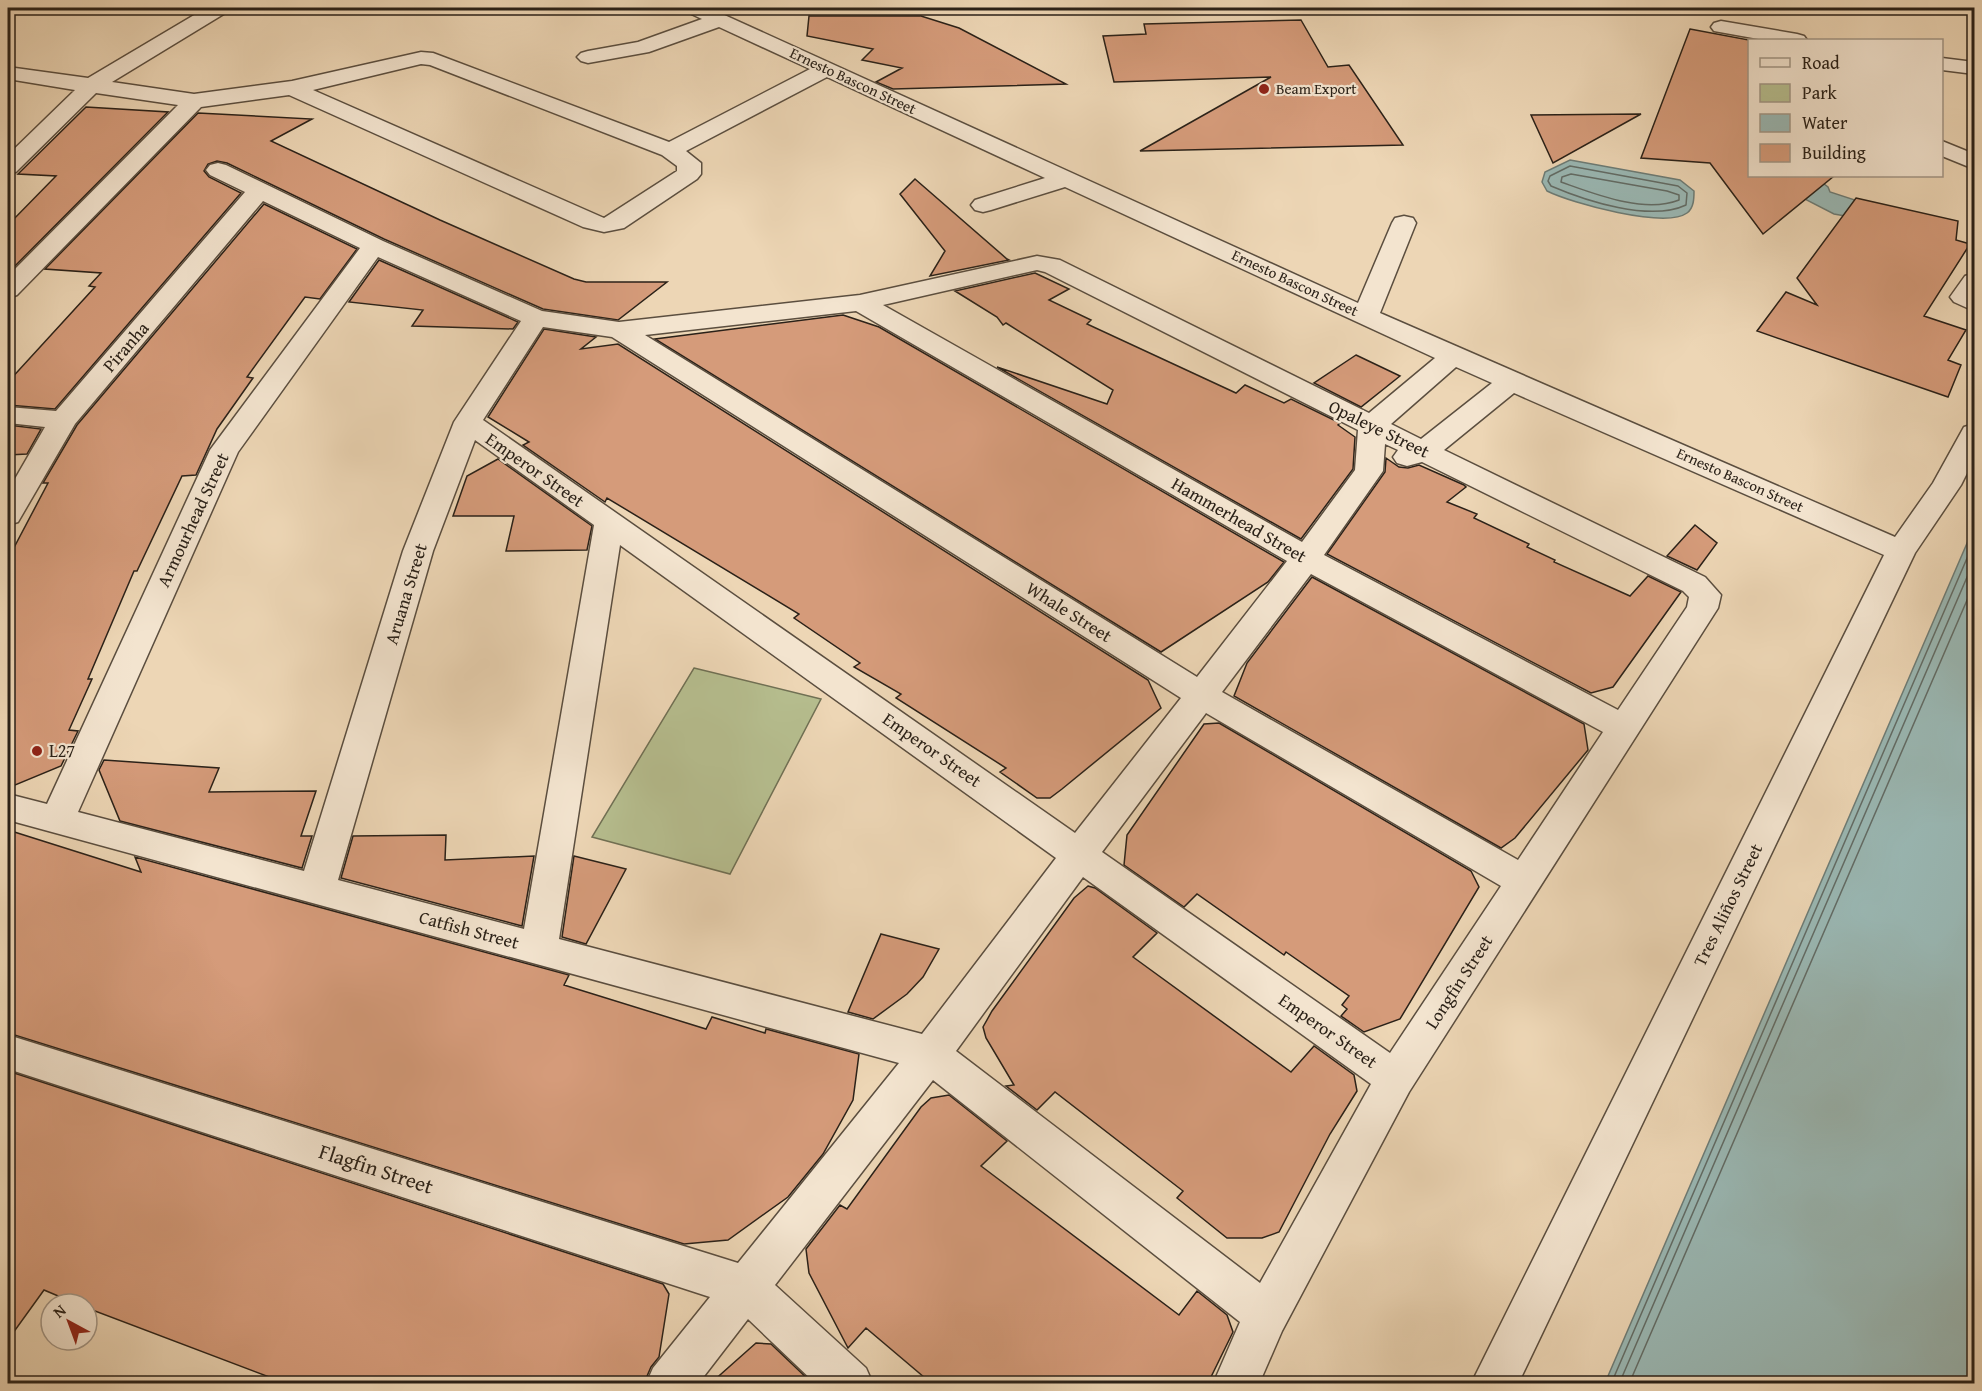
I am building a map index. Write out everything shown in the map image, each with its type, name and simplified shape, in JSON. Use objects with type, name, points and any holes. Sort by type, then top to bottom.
[{"type":"street","points":[[8,167],[92,86],[220,8]]},
{"type":"street","name":"Ernesto Bascon Street","points":[[694,8],[1454,356],[1901,551]]},
{"type":"street","points":[[588,57],[642,48],[720,20]]},
{"type":"street","points":[[1722,27],[1791,39]]},
{"type":"street","points":[[8,73],[194,101],[292,88],[421,58],[433,59],[669,150],[689,163],[689,174],[615,223],[604,225],[592,222],[292,88]]},
{"type":"street","points":[[1943,64],[1974,68]]},
{"type":"street","points":[[669,150],[826,69]]},
{"type":"street","points":[[8,290],[194,101]]},
{"type":"street","points":[[1943,149],[1974,162]]},
{"type":"street","points":[[218,170],[374,246],[536,318],[619,330],[860,303]]},
{"type":"street","points":[[983,205],[1065,178]]},
{"type":"street","name":"Piranha","points":[[8,515],[63,420],[260,190]]},
{"type":"street","points":[[1366,316],[1404,223]]},
{"type":"street","name":"Armourhead Street","points":[[57,820],[224,450],[374,246]]},
{"type":"street","name":"Opaleye Street","points":[[860,303],[1038,263],[1051,265],[1694,584],[1705,595]]},
{"type":"street","points":[[1974,281],[1963,297],[1974,303]]},
{"type":"street","name":"Hammerhead Street","points":[[860,303],[1306,558],[1622,727]]},
{"type":"street","name":"Aruana Street","points":[[317,889],[418,551],[468,422],[536,318]]},
{"type":"street","name":"Whale Street","points":[[619,330],[1201,694],[1525,882]]},
{"type":"street","points":[[669,1383],[930,1054],[1306,558],[1369,471],[1372,426],[1411,390],[1454,356]]},
{"type":"street","points":[[1369,471],[1424,451],[1512,381]]},
{"type":"street","points":[[8,415],[63,420]]},
{"type":"street","name":"Emperor Street","points":[[468,422],[1395,1079]]},
{"type":"street","name":"Tres Aliños Street","points":[[1494,1383],[1901,551],[1946,485],[1974,433]]},
{"type":"street","points":[[539,949],[609,522]]},
{"type":"street","name":"Longfin Street","points":[[1236,1383],[1266,1315],[1395,1079],[1525,882],[1622,727],[1702,608],[1705,595]]},
{"type":"street","name":"Catfish Street","points":[[8,807],[930,1054]]},
{"type":"street","name":"Flagfin Street","points":[[8,1052],[744,1286]]},
{"type":"street","points":[[930,1054],[1266,1315]]},
{"type":"street","points":[[744,1286],[850,1383]]},
{"type":"green space","points":[[694,668],[821,699],[730,874],[592,837]]},
{"type":"water","points":[[1570,160],[1680,180],[1694,191],[1692,206],[1687,213],[1676,217],[1639,216],[1576,202],[1547,191],[1542,182],[1545,172]]},
{"type":"water","points":[[1762,177],[1792,177],[1792,179],[1824,184],[1830,192],[1858,201],[1845,216],[1834,214]]},
{"type":"water","points":[[1974,527],[1974,1383],[1605,1383]]},
{"type":"building","points":[[809,16],[921,16],[959,28],[1066,84],[893,89],[876,82],[902,68],[862,60],[873,49],[807,36]]},
{"type":"building","name":"Beam Export","points":[[1301,20],[1328,67],[1349,65],[1403,145],[1140,151],[1271,77],[1114,82],[1103,36],[1146,34],[1144,24]]},
{"type":"building","points":[[1690,29],[1748,40],[1748,177],[1833,177],[1763,234],[1710,163],[1641,158]]},
{"type":"building","points":[[86,107],[168,112],[14,267],[8,267],[8,225],[56,176],[18,174]]},
{"type":"building","points":[[198,113],[312,119],[271,141],[440,220],[574,279],[586,282],[667,282],[618,320],[543,309],[384,239],[227,163],[217,161],[208,164],[204,171],[209,177],[241,193],[55,409],[8,405],[8,382],[95,287],[89,286],[101,273],[45,269]]},
{"type":"building","points":[[1641,114],[1553,163],[1531,115]]},
{"type":"building","points":[[915,179],[1009,260],[930,276],[945,251],[900,194]]},
{"type":"building","points":[[1856,198],[1958,221],[1956,240],[1970,244],[1924,316],[1966,330],[1948,360],[1961,365],[1948,397],[1757,331],[1786,292],[1817,305],[1797,278]]},
{"type":"building","points":[[264,204],[357,249],[320,299],[305,297],[247,377],[253,378],[217,429],[196,475],[182,476],[137,571],[134,571],[88,679],[92,679],[69,730],[78,731],[61,766],[8,788],[8,559],[48,483],[43,483],[77,425]]},
{"type":"building","points":[[379,260],[518,322],[513,329],[412,326],[423,310],[349,302]]},
{"type":"building","points":[[1035,273],[1069,289],[1049,300],[1091,320],[1087,324],[1236,393],[1245,385],[1284,403],[1291,399],[1340,423],[1338,425],[1355,437],[1353,469],[1301,539],[997,367],[1107,404],[1113,390],[1006,323],[1003,325],[997,317],[955,291]]},
{"type":"building","points":[[843,315],[879,327],[1284,562],[1268,582],[1161,652],[655,339]]},
{"type":"building","points":[[544,329],[596,337],[581,349],[618,344],[1148,680],[1161,708],[1050,798],[1037,798],[1000,772],[1006,768],[896,698],[901,694],[854,667],[860,663],[794,618],[799,614],[607,498],[605,502],[523,445],[529,442],[488,417]]},
{"type":"building","points":[[1356,355],[1400,376],[1361,407],[1314,383]]},
{"type":"building","points":[[8,425],[41,429],[27,454],[8,455]]},
{"type":"building","points":[[1386,458],[1399,467],[1408,468],[1419,465],[1464,485],[1466,487],[1447,502],[1477,514],[1474,518],[1529,544],[1527,547],[1555,560],[1554,562],[1630,596],[1648,576],[1681,592],[1613,687],[1591,693],[1327,554],[1385,472]]},
{"type":"building","points":[[498,459],[592,526],[587,550],[506,551],[514,516],[453,516],[467,476]]},
{"type":"building","points":[[1695,525],[1717,543],[1697,570],[1667,556]]},
{"type":"building","points":[[1312,577],[1584,724],[1588,750],[1515,838],[1501,848],[1234,696],[1247,663]]},
{"type":"building","points":[[1219,723],[1471,871],[1479,887],[1400,1019],[1364,1032],[1341,1016],[1347,1009],[1342,1005],[1349,996],[1286,952],[1284,955],[1197,894],[1184,907],[1124,865],[1127,835],[1204,724]]},
{"type":"building","points":[[104,760],[219,768],[209,792],[316,791],[301,836],[312,836],[302,868],[120,821],[99,770]]},
{"type":"building","points":[[8,830],[141,872],[135,857],[569,975],[564,985],[706,1029],[712,1017],[765,1033],[766,1029],[859,1054],[853,1100],[823,1154],[788,1197],[728,1240],[684,1244],[8,1033]]},
{"type":"building","points":[[446,835],[445,860],[534,856],[522,926],[341,878],[353,836]]},
{"type":"building","points":[[574,856],[626,869],[586,944],[562,937]]},
{"type":"building","points":[[1088,886],[1095,888],[1157,933],[1133,957],[1291,1072],[1314,1046],[1354,1075],[1357,1091],[1330,1134],[1279,1232],[1262,1238],[1227,1238],[1177,1198],[1183,1191],[1055,1092],[1037,1110],[1006,1086],[1014,1085],[986,1038],[983,1027],[992,1011],[1074,898]]},
{"type":"building","points":[[881,934],[939,949],[923,977],[907,994],[873,1019],[848,1012]]},
{"type":"building","points":[[8,1071],[663,1284],[669,1294],[659,1357],[651,1367],[644,1383],[285,1383],[99,1313],[99,1292],[49,1292],[44,1290],[39,1292],[39,1297],[8,1340]]},
{"type":"building","points":[[949,1095],[1007,1141],[981,1166],[1179,1315],[1197,1291],[1227,1315],[1233,1332],[1208,1383],[931,1383],[866,1328],[848,1348],[809,1273],[806,1249],[840,1205],[847,1209],[921,1107],[931,1098]]},
{"type":"building","points":[[756,1343],[771,1344],[812,1383],[711,1383]]},
{"type":"place","name":"Beam Export","points":[[1264,89]]},
{"type":"place","name":"L27","points":[[37,751]]}]
